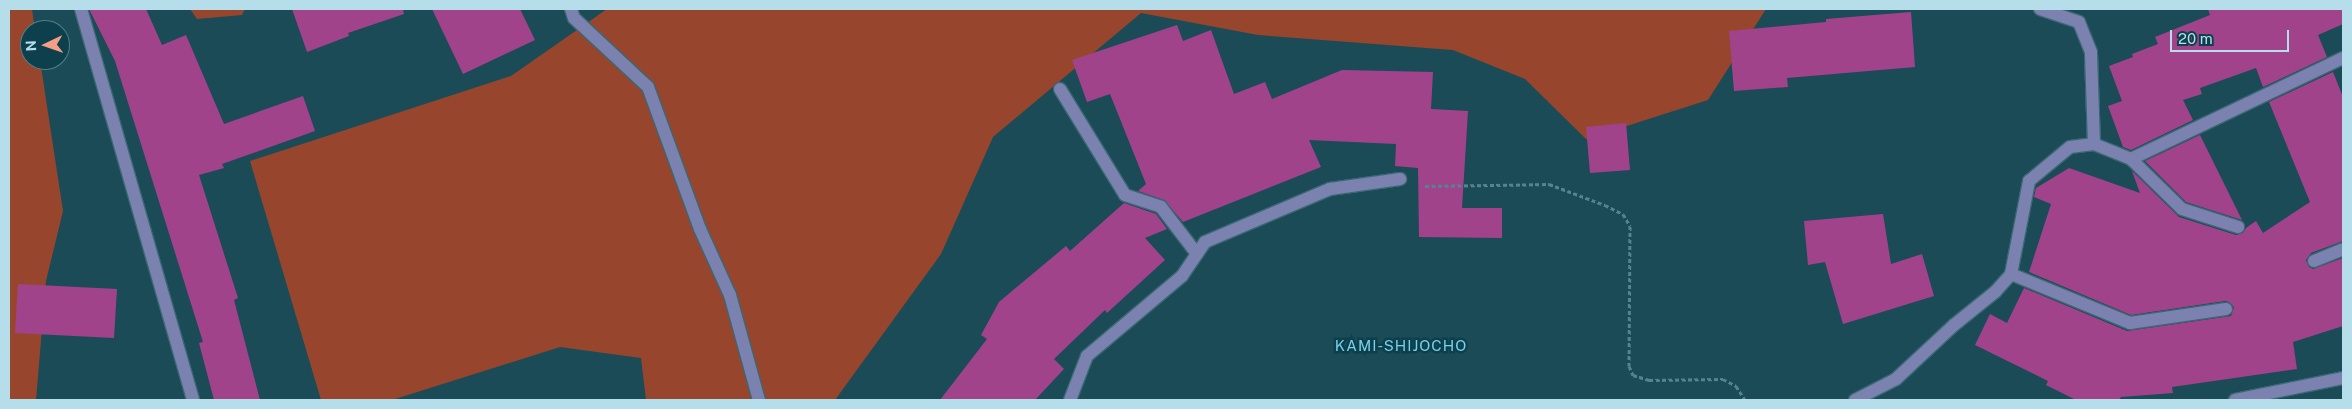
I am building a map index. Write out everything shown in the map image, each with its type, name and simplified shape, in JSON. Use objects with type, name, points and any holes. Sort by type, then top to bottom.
[{"type":"street","points":[[82,9],[193,400]]},
{"type":"street","points":[[571,9],[574,18],[648,87],[700,229],[730,295],[759,400]]},
{"type":"street","points":[[2040,9],[2079,22],[2091,52],[2094,144]]},
{"type":"street","points":[[2131,159],[2343,58]]},
{"type":"street","points":[[1060,89],[1125,195],[1161,207],[1197,254]]},
{"type":"street","points":[[1855,400],[1896,379],[1954,325],[1995,292],[2011,274],[2030,181],[2070,147],[2094,144],[2131,159],[2182,209],[2238,227]]},
{"type":"street","points":[[1070,400],[1087,356],[1182,276],[1205,242],[1330,188],[1400,179]]},
{"type":"street","points":[[2314,261],[2343,249]]},
{"type":"street","points":[[2011,274],[2130,324],[2226,309]]},
{"type":"street","points":[[2235,400],[2343,378]]},
{"type":"path","points":[[1400,179],[1416,186],[1549,184],[1605,205],[1623,214],[1630,226],[1629,366],[1633,375],[1649,380],[1724,379],[1736,386],[1744,400]]},
{"type":"shaded area","points":[[9,9],[32,9],[34,20],[20,20],[20,70],[42,70],[63,211],[46,281],[36,400],[9,400]]},
{"type":"shaded area","points":[[190,9],[245,9],[242,15],[197,19]]},
{"type":"shaded area","points":[[607,9],[1766,9],[1708,100],[1586,139],[1525,79],[1453,50],[1258,35],[1141,13],[993,137],[941,254],[835,400],[646,400],[641,358],[560,347],[392,400],[321,400],[250,161],[511,76]]},
{"type":"building","points":[[89,9],[146,9],[162,45],[186,35],[224,124],[303,96],[315,131],[222,164],[224,168],[199,175],[238,298],[234,300],[260,400],[214,400],[199,343],[203,342],[115,61]]},
{"type":"building","points":[[292,9],[403,9],[404,14],[348,33],[349,36],[307,52]]},
{"type":"building","points":[[432,9],[520,9],[535,40],[463,74]]},
{"type":"building","points":[[2208,9],[2343,9],[2343,24],[2318,35],[2327,57],[2263,87],[2256,68],[2200,88],[2202,94],[2183,100],[2193,120],[2131,150],[2123,147],[2108,106],[2122,101],[2109,66],[2133,57],[2132,54],[2158,44],[2155,37],[2210,15]]},
{"type":"building","points":[[1911,12],[1915,67],[1787,78],[1788,87],[1734,91],[1729,31],[1826,22],[1826,19]]},
{"type":"building","points":[[1177,25],[1183,41],[1211,30],[1234,94],[1265,82],[1272,99],[1342,70],[1433,72],[1431,109],[1468,111],[1462,208],[1502,208],[1502,238],[1419,237],[1418,168],[1395,166],[1396,144],[1309,140],[1321,167],[1183,222],[1164,200],[1138,191],[1146,184],[1110,94],[1087,102],[1072,60]]},
{"type":"building","points":[[2333,72],[2343,97],[2343,241],[2311,253],[2306,260],[2309,267],[2313,269],[2343,258],[2343,326],[2293,342],[2297,369],[2172,387],[2173,393],[2121,397],[2119,400],[2076,400],[2046,385],[2048,381],[1975,345],[1990,314],[2007,323],[2024,288],[2127,331],[2231,316],[2234,307],[2225,301],[2131,315],[2029,272],[2051,204],[2034,197],[2036,188],[2069,168],[2140,193],[2132,171],[2179,217],[2236,235],[2243,233],[2246,228],[2256,221],[2263,233],[2310,202],[2269,102]]},
{"type":"building","points":[[1626,123],[1630,170],[1590,173],[1586,127]]},
{"type":"building","points":[[2200,135],[2242,220],[2186,202],[2145,161]]},
{"type":"building","points":[[1124,203],[1156,214],[1167,229],[1145,238],[1165,260],[1107,313],[1105,310],[1054,359],[1064,369],[1035,400],[940,400],[987,339],[981,335],[999,302],[1066,246],[1070,251]]},
{"type":"building","points":[[1883,214],[1891,264],[1922,254],[1934,296],[1843,324],[1825,262],[1808,265],[1804,221]]},
{"type":"building","points":[[18,284],[117,289],[114,338],[15,333]]},
{"type":"district","name":"KAMI-SHIJOCHO","points":[[1401,346]]}]
